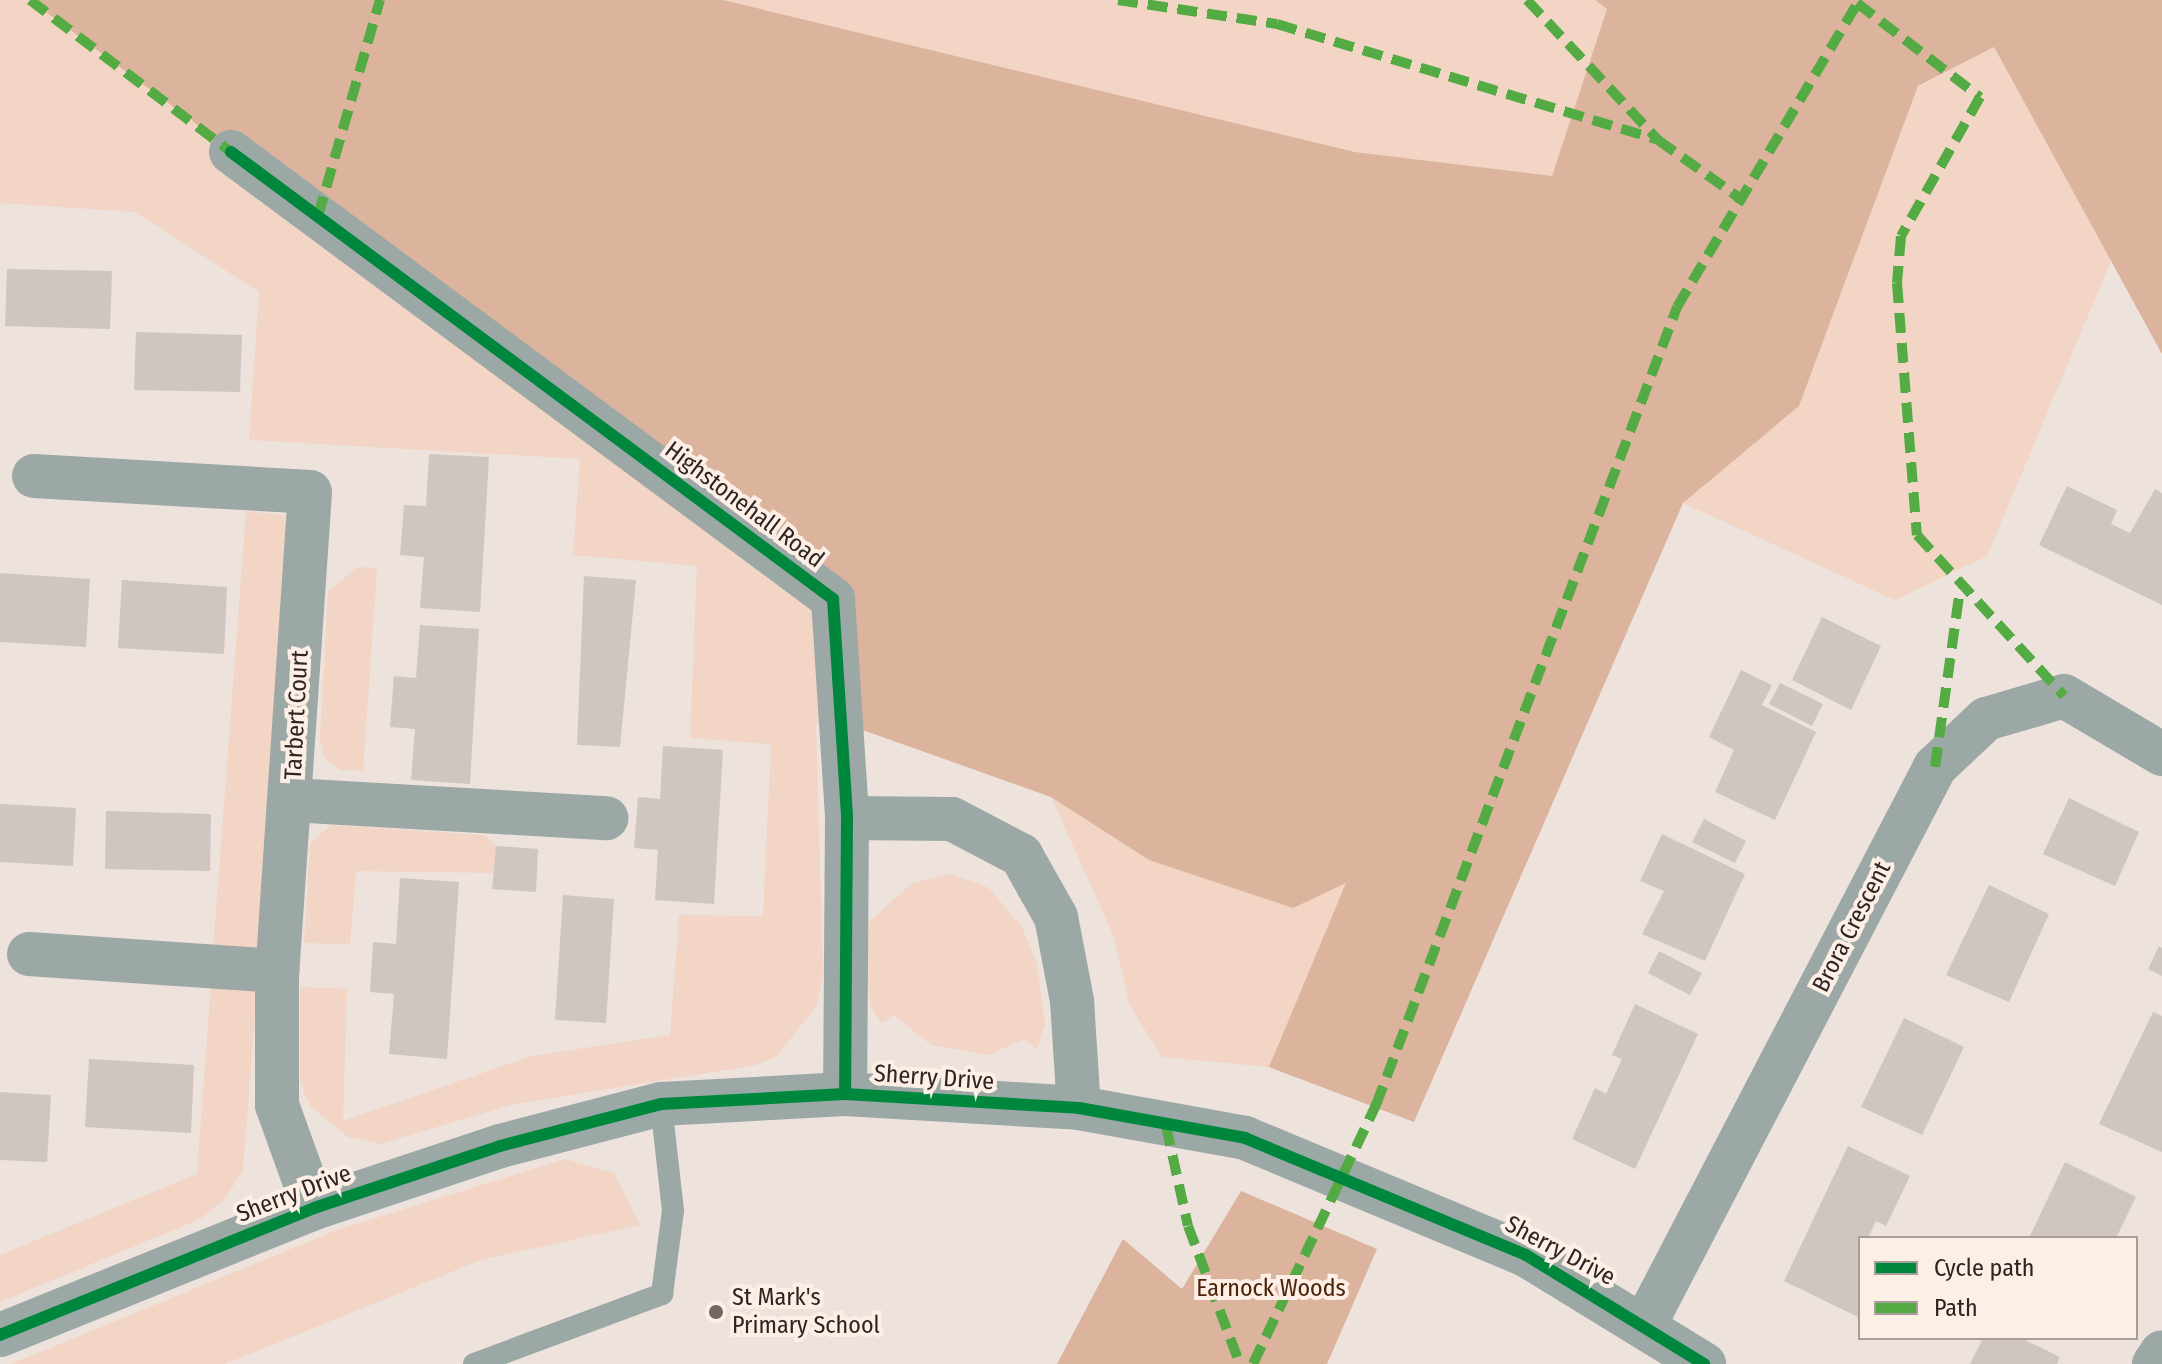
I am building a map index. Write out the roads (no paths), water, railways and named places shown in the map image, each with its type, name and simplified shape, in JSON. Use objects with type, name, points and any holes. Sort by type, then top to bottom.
[{"type":"street","name":"Highstonehall Road","points":[[231,152],[833,599],[847,818],[845,1094]]},
{"type":"street","name":"Tarbert Court","points":[[34,476],[310,492],[277,971],[277,1105],[314,1208]]},
{"type":"street","name":"Brora Crescent","points":[[1646,1322],[1935,767],[1986,719],[2064,696],[2162,754]]},
{"type":"street","points":[[291,800],[606,818]]},
{"type":"street","points":[[847,818],[952,819],[1021,855],[1056,917],[1072,1001],[1079,1108]]},
{"type":"street","points":[[29,954],[277,971]]},
{"type":"street","name":"Sherry Drive","points":[[0,1335],[314,1208],[500,1146],[661,1104],[845,1094],[1079,1108],[1245,1138],[1427,1210],[1646,1322],[1704,1364]]},
{"type":"street","points":[[2154,1364],[2162,1352]]},
{"type":"lane","points":[[474,1364],[662,1294],[673,1211],[661,1104]]},
{"type":"place","name":"St Mark's Primary School","points":[[716,1312]]},
{"type":"park label","name":"Earnock Woods","points":[[1271,1289]]}]
